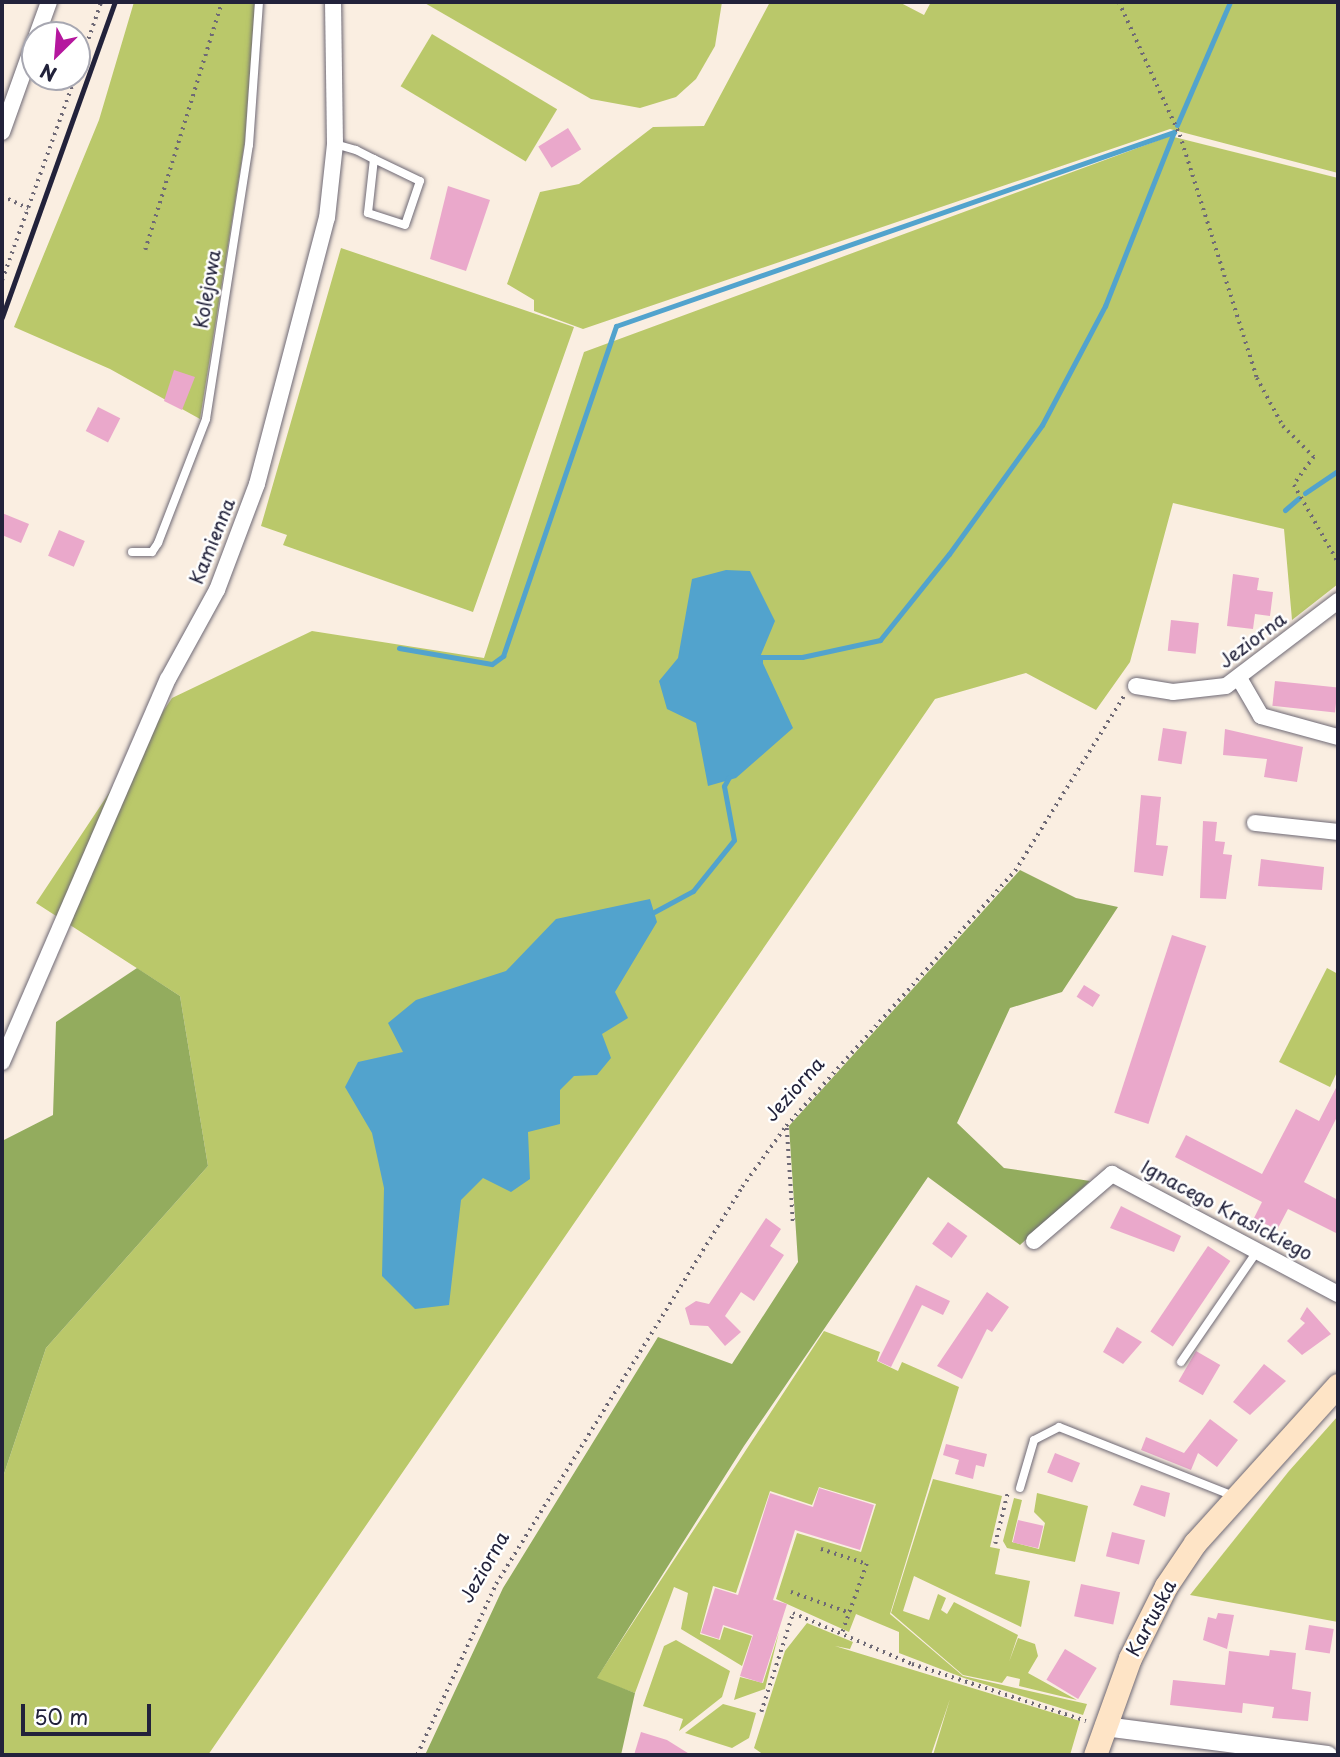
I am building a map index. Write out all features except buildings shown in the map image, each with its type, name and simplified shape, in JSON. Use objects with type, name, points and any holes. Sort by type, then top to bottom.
[{"type":"main road","name":"Kartuska","points":[[1095,1755],[1096,1724],[1158,1599],[1236,1497],[1338,1385]]},
{"type":"street","points":[[42,21],[49,2]]},
{"type":"street","name":"Kamienna","points":[[2,1062],[168,679],[217,590],[257,484],[320,262],[335,144],[333,2]]},
{"type":"street","points":[[2,132],[21,79]]},
{"type":"street","name":"Jeziorna","points":[[1136,686],[1209,691],[1239,678],[1338,601]]},
{"type":"street","points":[[1239,678],[1261,716],[1338,737]]},
{"type":"street","points":[[1255,823],[1338,832]]},
{"type":"street","name":"Ignacego Krasickiego","points":[[1034,1241],[1112,1174],[1338,1294]]},
{"type":"street","points":[[1096,1724],[1328,1755]]},
{"type":"lane","name":"Kolejowa","points":[[132,552],[152,552],[158,543],[206,419],[249,145],[260,2]]},
{"type":"lane","points":[[335,144],[374,159],[421,181],[405,225],[368,213],[374,159]]},
{"type":"lane","points":[[1181,1362],[1258,1250]]},
{"type":"lane","points":[[1020,1488],[1034,1440],[1059,1427],[1236,1497]]},
{"type":"path","points":[[91,31],[101,2]]},
{"type":"path","points":[[145,250],[222,2]]},
{"type":"path","points":[[1119,2],[1180,135],[1257,378],[1283,426],[1314,457],[1294,485],[1338,562]]},
{"type":"path","points":[[2,279],[70,91]]},
{"type":"path","points":[[2,196],[28,208]]},
{"type":"path","name":"Jeziorna","points":[[417,1755],[496,1584],[742,1187],[786,1126],[1015,871],[1107,719],[1136,686]]},
{"type":"path","points":[[786,1126],[793,1222]]},
{"type":"path","points":[[995,1544],[1008,1491],[1020,1488]]},
{"type":"path","points":[[821,1549],[867,1564],[842,1634]]},
{"type":"path","points":[[791,1592],[850,1613]]},
{"type":"path","points":[[761,1712],[793,1613],[924,1668],[1096,1724]]},
{"type":"green space","points":[[134,2],[255,2],[245,140],[200,419],[110,369],[14,327],[99,120]]},
{"type":"green space","points":[[423,2],[722,2],[715,46],[696,79],[676,97],[640,108],[591,99]]},
{"type":"green space","points":[[770,2],[899,2],[924,15],[931,2],[1338,2],[1338,173],[1170,129],[583,329],[534,311],[534,300],[507,284],[540,192],[579,184],[653,127],[704,126]]},
{"type":"green space","points":[[432,34],[557,109],[526,161],[401,86]]},
{"type":"green space","points":[[1170,136],[1338,178],[1338,584],[1292,620],[1284,529],[1173,503],[1130,662],[1096,710],[1026,673],[935,699],[208,1755],[2,1755],[2,1480],[46,1348],[208,1166],[180,996],[36,903],[172,698],[312,631],[484,658],[584,352]]},
{"type":"green space","points":[[341,248],[574,327],[473,612],[283,545],[287,535],[261,526]]},
{"type":"green space","points":[[1020,870],[1076,898],[1118,907],[1062,992],[1010,1008],[957,1123],[1004,1168],[1090,1181],[1020,1245],[928,1177],[744,1446],[597,1678],[635,1693],[621,1755],[425,1755],[503,1588],[658,1337],[732,1364],[798,1262],[789,1126]]},
{"type":"green space","points":[[137,968],[180,996],[208,1166],[46,1348],[2,1480],[2,1141],[53,1115],[56,1022]]},
{"type":"green space","points":[[1327,968],[1338,974],[1338,1070],[1330,1087],[1279,1062]]},
{"type":"green space","points":[[824,1331],[880,1352],[877,1361],[898,1371],[902,1362],[959,1387],[890,1614],[963,1676],[1087,1704],[1083,1715],[964,1678],[899,1653],[899,1632],[856,1614],[849,1632],[776,1599],[797,1533],[861,1552],[876,1504],[819,1487],[812,1505],[770,1491],[736,1593],[713,1586],[700,1634],[720,1640],[724,1627],[752,1636],[742,1666],[681,1629],[688,1593],[674,1587],[635,1693],[596,1679]]},
{"type":"green space","points":[[1338,1416],[1338,1622],[1190,1595],[1289,1471]]},
{"type":"green space","points":[[933,1479],[1002,1496],[990,1547],[1000,1549],[995,1574],[1030,1581],[1021,1627],[914,1576],[903,1611],[929,1620],[938,1594],[946,1598],[941,1610],[947,1614],[954,1602],[1018,1635],[1009,1662],[1018,1638],[1035,1644],[1038,1656],[1028,1673],[1077,1700],[1019,1686],[1020,1679],[1007,1676],[1002,1683],[963,1675],[891,1613]]},
{"type":"green space","points":[[1037,1493],[1088,1506],[1075,1562],[1007,1548],[1003,1541],[1014,1498],[1022,1500],[1012,1542],[1039,1549],[1045,1523],[1034,1512]]},
{"type":"green space","points":[[807,1623],[853,1642],[850,1649],[835,1646],[1080,1721],[1070,1755],[933,1755],[950,1699],[931,1755],[764,1755],[754,1748],[785,1651]]},
{"type":"green space","points":[[779,1632],[765,1689],[734,1700],[740,1677],[763,1683]]},
{"type":"green space","points":[[676,1640],[730,1671],[722,1697],[679,1731],[683,1719],[643,1706],[664,1646]]},
{"type":"green space","points":[[723,1704],[756,1713],[749,1738],[732,1748],[685,1733]]},
{"type":"water","points":[[726,570],[750,571],[775,621],[760,657],[793,728],[736,778],[708,786],[696,723],[667,709],[659,681],[678,658],[692,579]]},
{"type":"water","points":[[650,899],[657,922],[615,992],[628,1018],[602,1034],[611,1058],[597,1075],[574,1076],[560,1090],[560,1124],[528,1132],[530,1179],[511,1192],[483,1178],[461,1200],[449,1305],[415,1309],[382,1276],[384,1188],[372,1133],[345,1087],[358,1062],[403,1052],[388,1023],[416,1000],[506,971],[556,919]]},
{"type":"waterway","points":[[1177,125],[1230,2]]},
{"type":"waterway","points":[[399,648],[492,664],[503,656],[616,326],[1174,132]]},
{"type":"waterway","points":[[760,662],[760,657],[802,657],[880,640],[949,554],[1042,425],[1105,306],[1174,132]]},
{"type":"waterway","points":[[1305,493],[1338,471]]},
{"type":"waterway","points":[[1285,510],[1299,498]]},
{"type":"waterway","points":[[654,912],[693,891],[734,840],[724,786],[729,777]]},
{"type":"railway","points":[[2,317],[115,2]]}]
